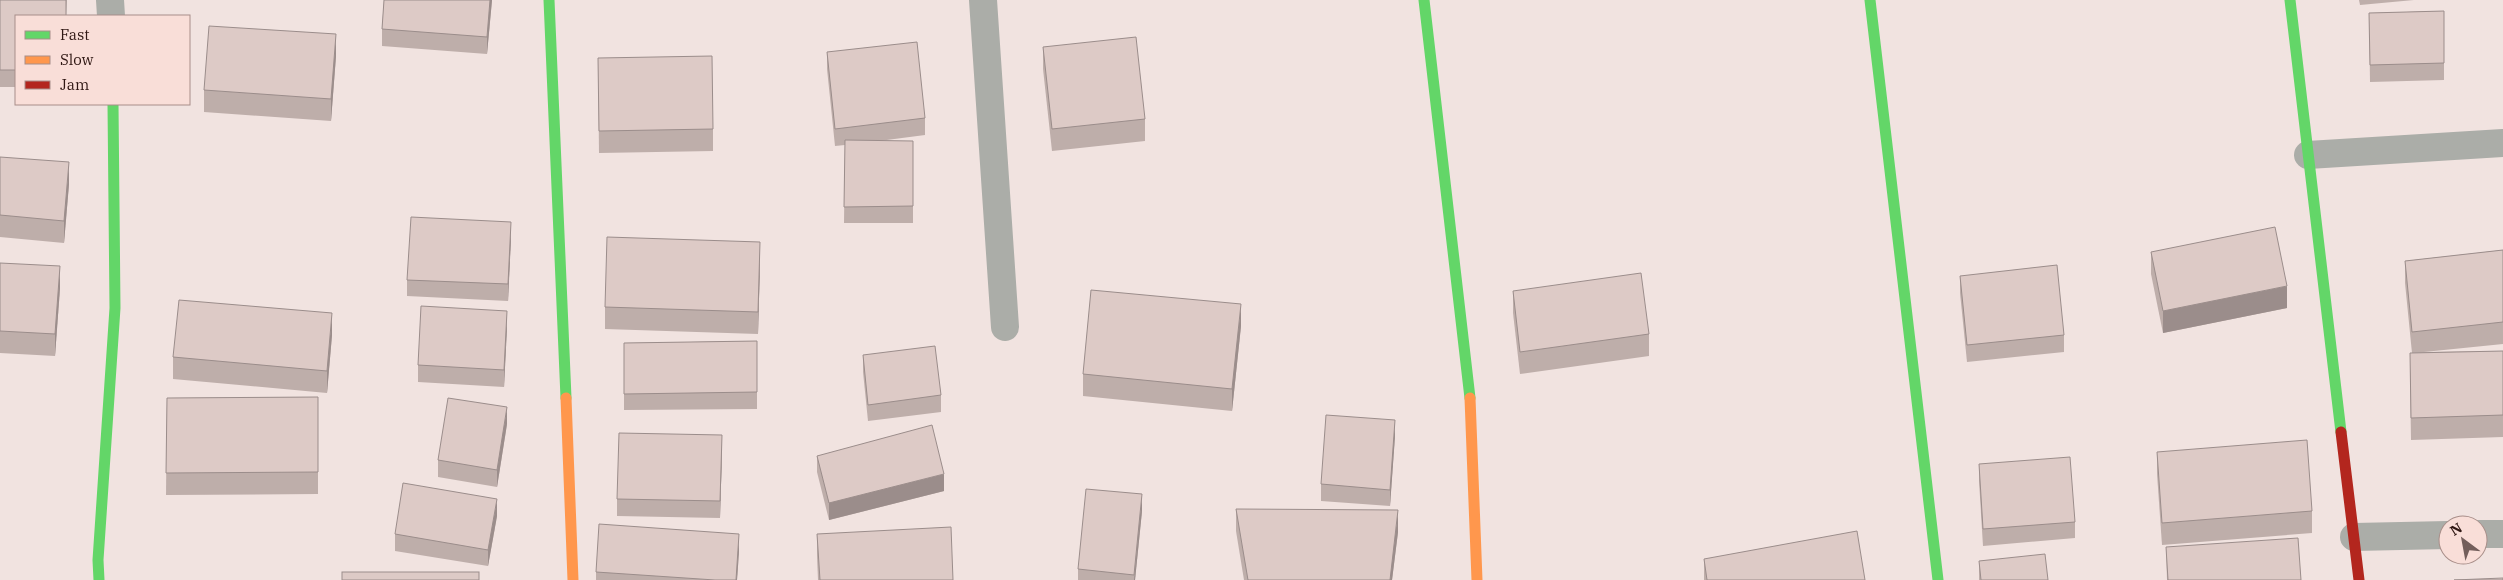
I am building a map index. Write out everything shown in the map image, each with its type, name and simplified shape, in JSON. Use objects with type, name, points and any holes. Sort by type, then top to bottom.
[{"type":"street","points":[[110,0],[111,15]]},
{"type":"street","points":[[549,0],[553,54],[573,580]]},
{"type":"street","points":[[983,0],[1005,327]]},
{"type":"street","points":[[1424,0],[1470,402],[1477,580]]},
{"type":"street","points":[[1870,0],[1938,580]]},
{"type":"street","points":[[2290,0],[2359,580]]},
{"type":"street","points":[[99,580],[98,560],[115,308],[113,105]]},
{"type":"street","points":[[2308,155],[2503,143]]},
{"type":"street","points":[[2488,534],[2503,534]]},
{"type":"street","points":[[2354,537],[2438,535]]},
{"type":"building","points":[[0,0],[66,0],[66,15],[15,15],[15,70],[0,70]]},
{"type":"building","points":[[384,0],[490,0],[487,37],[382,29]]},
{"type":"building","points":[[2444,11],[2444,63],[2370,65],[2369,13]]},
{"type":"building","points":[[209,26],[336,34],[331,99],[204,90]]},
{"type":"building","points":[[1136,37],[1145,119],[1052,129],[1043,47]]},
{"type":"building","points":[[917,42],[925,118],[835,129],[827,52]]},
{"type":"building","points":[[712,56],[713,129],[599,131],[598,58]]},
{"type":"building","points":[[845,140],[913,141],[913,206],[844,207]]},
{"type":"building","points":[[0,157],[69,162],[64,221],[0,215]]},
{"type":"building","points":[[411,217],[511,222],[508,284],[407,280]]},
{"type":"building","points":[[2275,227],[2287,286],[2163,311],[2151,252]]},
{"type":"building","points":[[607,237],[760,242],[758,312],[605,307]]},
{"type":"building","points":[[2503,250],[2503,322],[2412,332],[2405,261]]},
{"type":"building","points":[[0,263],[60,266],[55,334],[0,331]]},
{"type":"building","points":[[2057,265],[2064,335],[1967,345],[1960,276]]},
{"type":"building","points":[[1641,273],[1649,334],[1520,352],[1513,291]]},
{"type":"building","points":[[1091,290],[1241,304],[1232,389],[1083,374]]},
{"type":"building","points":[[179,300],[332,313],[327,371],[173,357]]},
{"type":"building","points":[[421,306],[507,311],[504,370],[418,365]]},
{"type":"building","points":[[757,341],[757,392],[624,394],[624,343]]},
{"type":"building","points":[[935,346],[941,395],[868,405],[863,355]]},
{"type":"building","points":[[2503,351],[2503,415],[2411,418],[2410,353]]},
{"type":"building","points":[[318,397],[318,472],[166,473],[167,398]]},
{"type":"building","points":[[448,398],[507,407],[497,470],[438,460]]},
{"type":"building","points":[[1326,415],[1395,420],[1390,490],[1321,484]]},
{"type":"building","points":[[932,425],[944,474],[829,503],[817,456]]},
{"type":"building","points":[[619,433],[722,435],[720,501],[617,499]]},
{"type":"building","points":[[2307,440],[2312,511],[2162,523],[2157,452]]},
{"type":"building","points":[[2070,457],[2075,522],[1983,529],[1979,464]]},
{"type":"building","points":[[403,483],[497,499],[488,550],[395,534]]},
{"type":"building","points":[[1086,489],[1142,494],[1134,575],[1078,569]]},
{"type":"building","points":[[1236,509],[1398,510],[1390,580],[1248,580]]},
{"type":"building","points":[[599,524],[739,534],[736,580],[596,572]]},
{"type":"building","points":[[951,527],[953,580],[820,580],[817,534]]},
{"type":"building","points":[[1857,531],[1865,580],[1707,580],[1704,559]]},
{"type":"building","points":[[2298,538],[2301,580],[2168,580],[2166,547]]},
{"type":"building","points":[[2045,554],[2048,580],[1981,580],[1979,561]]},
{"type":"building","points":[[342,572],[479,572],[479,580],[342,580]]},
{"type":"building","points":[[2503,578],[2503,580],[2454,580]]},
{"type":"traffic: fast","points":[[549,0],[566,398]]},
{"type":"traffic: fast","points":[[1424,0],[1470,398]]},
{"type":"traffic: fast","points":[[1870,0],[1938,580]]},
{"type":"traffic: fast","points":[[2290,0],[2341,432]]},
{"type":"traffic: fast","points":[[99,580],[98,560],[115,308],[113,105]]},
{"type":"traffic: slow","points":[[566,398],[573,580]]},
{"type":"traffic: slow","points":[[1470,398],[1477,580]]},
{"type":"traffic: jam","points":[[2341,432],[2359,580]]}]
